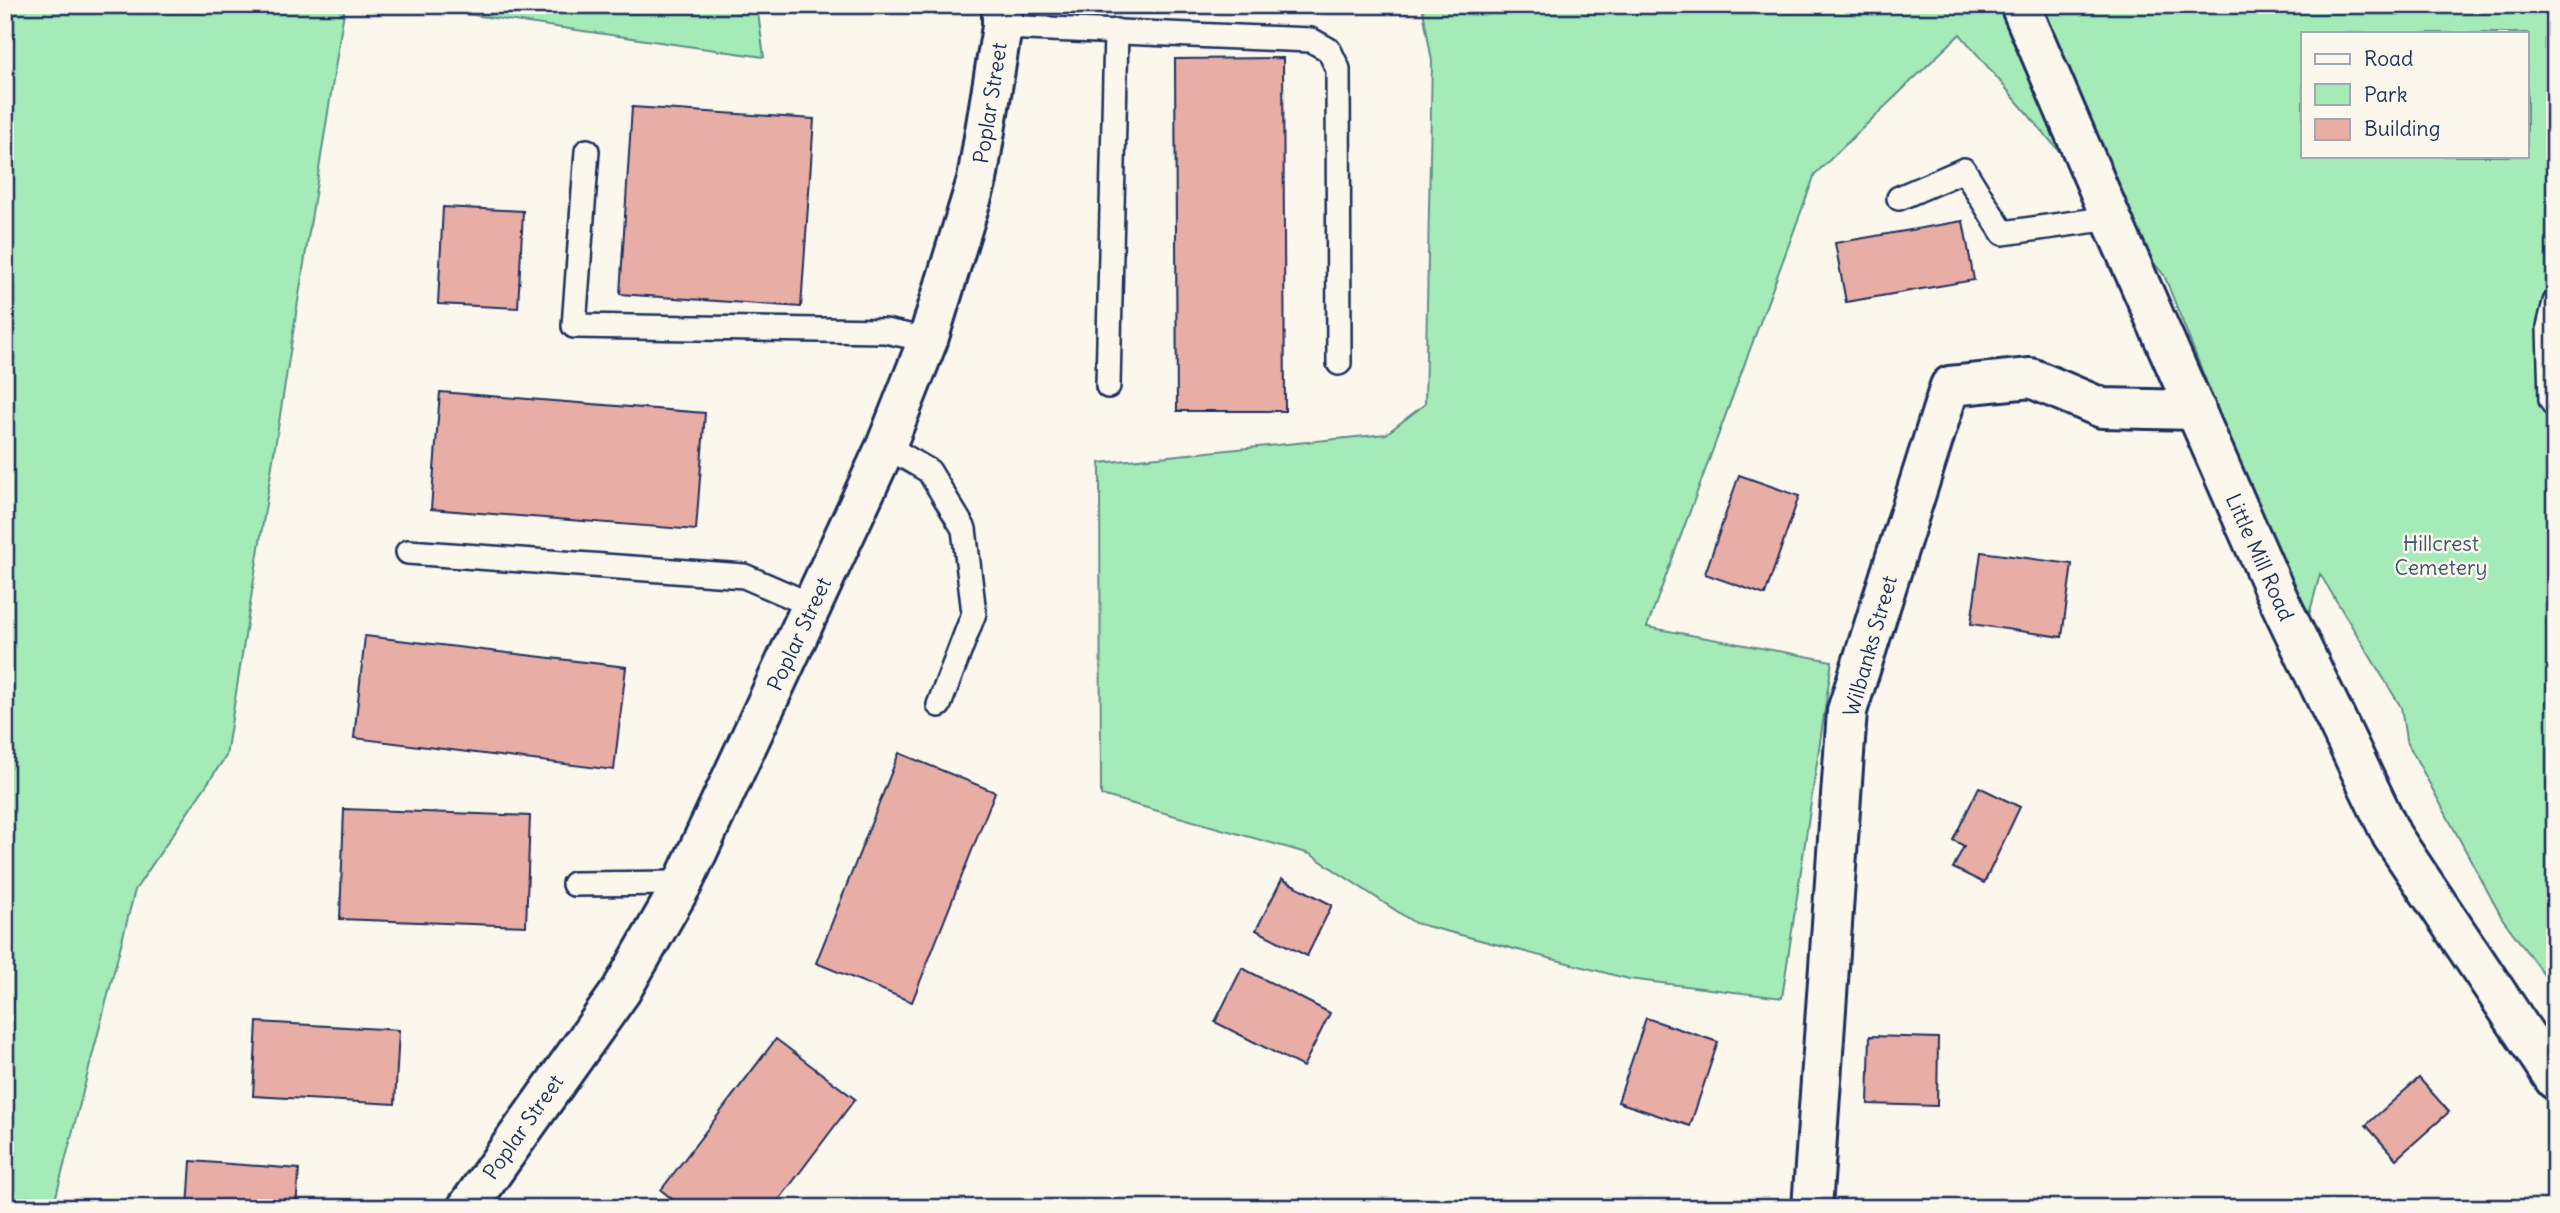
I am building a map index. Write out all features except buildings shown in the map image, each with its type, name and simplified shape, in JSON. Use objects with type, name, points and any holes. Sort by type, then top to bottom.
[{"type":"street","name":"Little Mill Road","points":[[2020,5],[2110,218],[2276,594],[2392,836],[2555,1080]]},
{"type":"street","name":"Poplar Street","points":[[467,1208],[621,991],[683,883],[886,446],[928,340],[977,180],[1002,16]]},
{"type":"street","name":"Wilbanks Street","points":[[1812,1208],[1847,711],[1950,387],[2031,378],[2102,408],[2196,410]]},
{"type":"lane","points":[[1002,16],[1115,31],[1311,40],[1329,50],[1338,69],[1339,363]]},
{"type":"lane","points":[[1108,386],[1115,31]]},
{"type":"lane","points":[[587,151],[574,326],[885,331],[928,340]]},
{"type":"lane","points":[[1899,198],[1964,170],[2003,233],[2110,218]]},
{"type":"lane","points":[[2555,302],[2549,327],[2551,400],[2555,406]]},
{"type":"lane","points":[[886,446],[929,471],[964,529],[974,613],[939,705]]},
{"type":"lane","points":[[408,552],[744,576],[811,606]]},
{"type":"lane","points":[[573,884],[683,883]]},
{"type":"green space","points":[[5,5],[345,5],[226,756],[135,890],[53,1208],[5,1208]]},
{"type":"green space","points":[[403,5],[757,5],[764,57]]},
{"type":"green space","name":"Hillcrest Cemetery","points":[[1422,5],[2555,5],[2555,990],[2502,918],[2406,740],[2401,707],[2320,574],[2305,630],[2164,275],[1960,34],[1815,174],[1647,627],[1832,661],[1782,998],[1629,979],[1415,923],[1310,854],[1101,795],[1100,463],[1386,434],[1425,404],[1432,61]]}]
